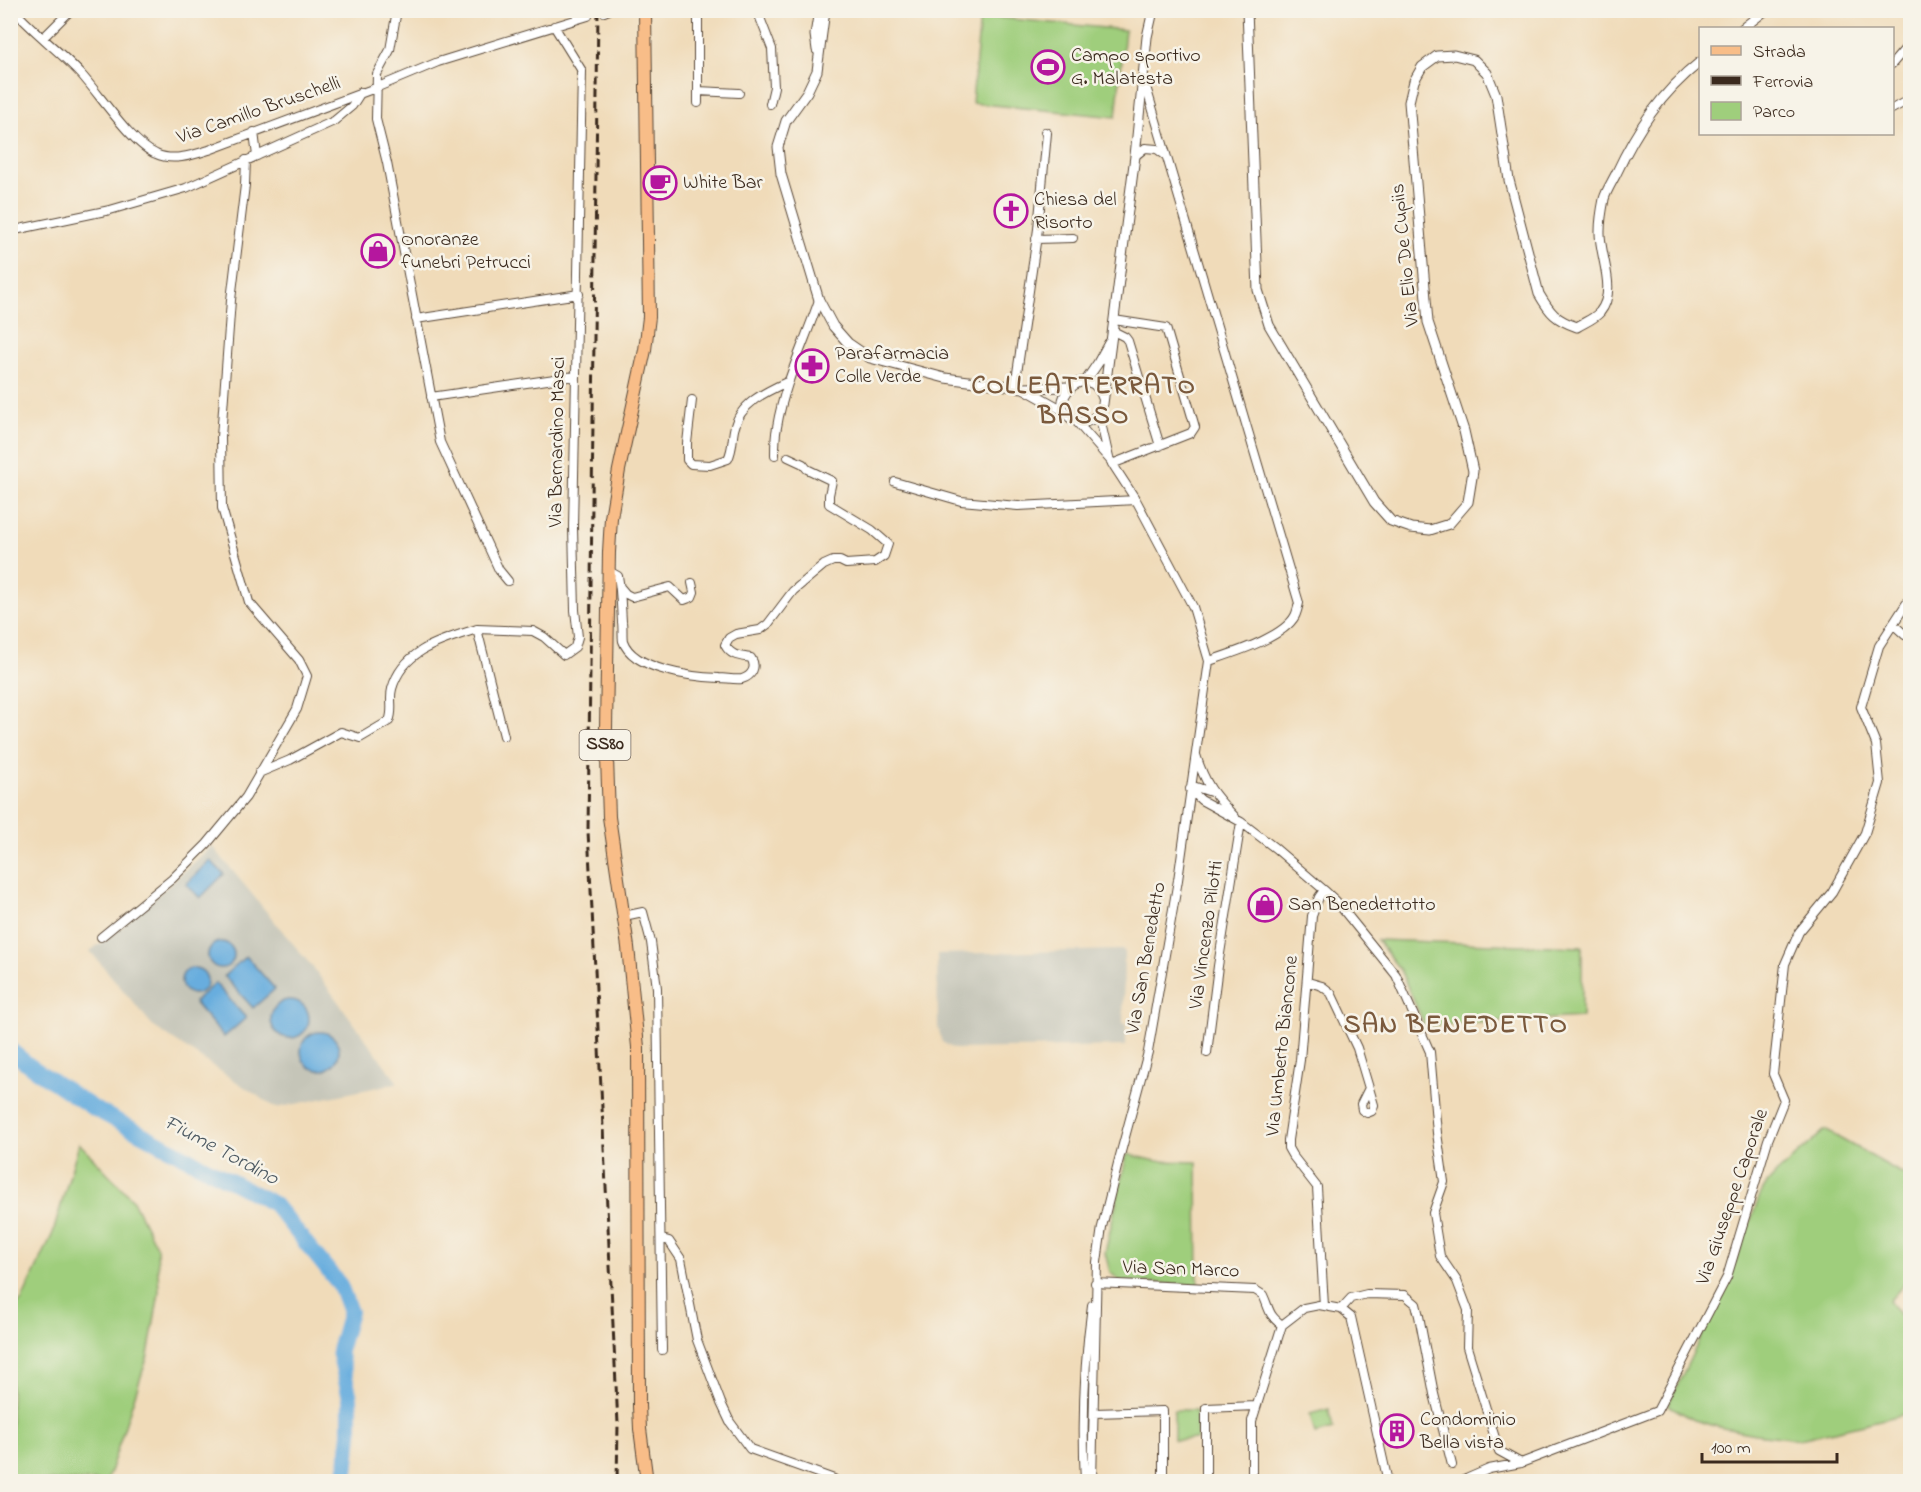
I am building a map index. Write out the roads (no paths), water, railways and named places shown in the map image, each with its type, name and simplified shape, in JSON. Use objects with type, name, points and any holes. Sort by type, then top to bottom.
[{"type":"main road","name":"SS80","points":[[645,10],[649,317],[645,350],[614,495],[610,535],[606,779],[638,1047],[639,1406],[647,1482]]},
{"type":"street","name":"Via Camillo Bruschelli","points":[[14,10],[80,73],[142,146],[157,155],[175,158],[193,155],[378,87],[438,62],[588,16]]},
{"type":"street","points":[[44,39],[71,10]]},
{"type":"street","points":[[397,10],[390,50],[377,75],[376,119],[389,171],[440,442],[499,570],[508,581]]},
{"type":"street","points":[[698,10],[698,103]]},
{"type":"street","points":[[757,10],[772,49],[774,87],[770,104]]},
{"type":"street","points":[[819,10],[815,35],[819,63]]},
{"type":"street","points":[[825,10],[819,63],[807,92],[786,121],[778,147],[781,174],[819,300],[833,326],[848,343],[870,358],[945,378],[1019,388],[1069,387],[1085,382],[1095,386],[1103,399]]},
{"type":"street","points":[[1075,420],[1088,421],[1099,414],[1103,404],[1135,156],[1147,37],[1155,10]]},
{"type":"street","name":"Via Elio De Cupiis","points":[[1247,10],[1258,290],[1266,316],[1269,325],[1374,502],[1391,521],[1411,528],[1430,530],[1449,524],[1468,502],[1473,471],[1464,430],[1428,322],[1409,102],[1414,81],[1422,67],[1437,56],[1454,55],[1474,60],[1487,73],[1496,94],[1509,180],[1539,294],[1549,311],[1563,322],[1577,327],[1593,319],[1602,310],[1606,296],[1607,272],[1600,233],[1604,198],[1645,120],[1678,80],[1699,64]]},
{"type":"street","points":[[1744,27],[1766,10]]},
{"type":"street","name":"Via Bernardino Masci","points":[[477,629],[533,631],[544,637],[564,655],[575,648],[578,637],[573,527],[582,71],[554,26]]},
{"type":"street","points":[[1894,63],[1911,43]]},
{"type":"street","points":[[1143,78],[1299,603],[1295,617],[1283,630],[1246,649],[1209,660]]},
{"type":"street","points":[[698,91],[739,93]]},
{"type":"street","points":[[10,231],[110,210],[186,188],[334,121],[352,106],[361,92]]},
{"type":"street","points":[[1894,108],[1911,99]]},
{"type":"street","points":[[254,132],[257,156]]},
{"type":"street","points":[[1019,388],[1047,133],[1045,132]]},
{"type":"street","points":[[1135,156],[1145,148],[1158,149],[1167,156]]},
{"type":"street","points":[[101,937],[172,879],[207,844],[246,797],[297,709],[306,676],[299,660],[249,602],[222,508],[222,425],[231,300],[246,160]]},
{"type":"street","points":[[1036,239],[1073,238]]},
{"type":"street","points":[[416,319],[579,294]]},
{"type":"street","points":[[775,455],[777,427],[789,381],[819,300]]},
{"type":"street","points":[[1111,462],[1191,433],[1195,426],[1166,328],[1114,320]]},
{"type":"street","points":[[1085,382],[1098,363],[1112,334]]},
{"type":"street","points":[[1112,334],[1125,337],[1128,341],[1160,446]]},
{"type":"street","points":[[431,397],[575,376]]},
{"type":"street","points":[[692,400],[687,460],[692,464],[710,465],[728,459],[732,451],[734,429],[738,417],[752,400],[789,381]]},
{"type":"street","points":[[1065,411],[1063,399],[1069,387]]},
{"type":"street","points":[[1019,388],[1065,411],[1111,462]]},
{"type":"street","points":[[1099,414],[1111,462]]},
{"type":"street","points":[[609,571],[618,576],[623,640],[628,649],[642,660],[662,670],[694,677],[740,680],[751,674],[754,662],[751,658],[735,655],[729,651],[725,645],[729,638],[736,634],[760,630],[768,624],[793,591],[824,565],[833,561],[846,564],[875,562],[884,556],[888,544],[872,530],[829,504],[832,481],[788,457]]},
{"type":"street","name":"Via San Benedetto","points":[[1092,1482],[1095,1283],[1102,1227],[1148,1052],[1178,880],[1209,660],[1193,608],[1136,500],[1111,462]]},
{"type":"street","points":[[895,482],[961,501],[1007,505],[1136,500]]},
{"type":"street","points":[[620,587],[632,597],[670,587],[684,600],[692,597],[694,592],[692,583]]},
{"type":"street","name":"Via Giuseppe Caporale","points":[[1459,1482],[1489,1469],[1521,1463],[1657,1411],[1727,1276],[1768,1140],[1784,1100],[1773,1074],[1785,964],[1799,932],[1832,892],[1865,833],[1880,783],[1876,744],[1861,707],[1879,646],[1911,598]]},
{"type":"street","points":[[1893,624],[1905,635],[1911,637]]},
{"type":"street","points":[[260,773],[290,760],[340,732],[360,738],[389,721],[393,684],[407,661],[421,650],[437,642],[477,629],[504,736]]},
{"type":"street","points":[[1195,751],[1202,776],[1213,793],[1240,822]]},
{"type":"street","points":[[1213,793],[1196,787],[1190,789],[1207,804],[1240,822],[1275,848],[1324,890],[1396,975],[1430,1053],[1444,1182],[1433,1213],[1440,1256],[1457,1281],[1468,1310],[1467,1347],[1499,1451],[1521,1463]]},
{"type":"street","points":[[1186,814],[1196,802],[1207,804]]},
{"type":"street","name":"Via Vincenzo Pilotti","points":[[1207,1053],[1240,822]]},
{"type":"street","name":"Via Umberto Biancone","points":[[1324,890],[1318,897],[1312,916],[1300,1060],[1288,1140],[1288,1148],[1292,1155],[1317,1187],[1324,1306]]},
{"type":"street","points":[[624,916],[643,912],[651,942],[657,987],[663,1350]]},
{"type":"street","points":[[1308,982],[1322,986],[1331,993],[1357,1048],[1368,1090]]},
{"type":"street","points":[[662,1239],[669,1241],[681,1259],[697,1340],[720,1403],[730,1422],[750,1449],[834,1479],[835,1482]]},
{"type":"street","points":[[1085,1482],[1088,1338],[1095,1283]]},
{"type":"street","name":"Via San Marco","points":[[1095,1283],[1255,1290],[1263,1295],[1268,1312],[1273,1319],[1282,1325]]},
{"type":"street","points":[[1341,1309],[1351,1298],[1367,1294],[1405,1295],[1416,1304],[1434,1394],[1452,1465]]},
{"type":"street","points":[[1252,1482],[1252,1420],[1282,1325],[1304,1308],[1319,1305],[1341,1309],[1351,1317],[1388,1482]]},
{"type":"street","points":[[1206,1482],[1206,1408],[1256,1407]]},
{"type":"street","points":[[1094,1413],[1163,1411],[1162,1482]]},
{"type":"water","points":[[210,860],[224,874],[200,898],[186,884]]},
{"type":"water","points":[[221,942],[230,946],[234,955],[230,964],[221,968],[212,964],[208,955],[212,946]]},
{"type":"water","points":[[246,956],[275,989],[253,1008],[224,976]]},
{"type":"water","points":[[194,968],[203,972],[207,981],[203,990],[194,994],[185,990],[181,981],[185,972]]},
{"type":"water","points":[[215,983],[246,1018],[224,1037],[194,1002]]},
{"type":"water","points":[[290,1000],[303,1006],[309,1019],[303,1032],[290,1038],[277,1032],[271,1019],[277,1006]]},
{"type":"water","points":[[320,1032],[333,1038],[339,1051],[333,1064],[320,1070],[307,1064],[301,1051],[307,1038]]},
{"type":"waterway","name":"Fiume Tordino","points":[[10,1050],[93,1108],[274,1204],[340,1285],[350,1312],[339,1351],[350,1398],[350,1434],[346,1472],[342,1482]]},
{"type":"railway","points":[[598,10],[588,831],[618,1424],[617,1482]]},
{"type":"place","name":"Campo sportivo G. Malatesta","points":[[1048,67]]},
{"type":"place","name":"White Bar","points":[[660,183]]},
{"type":"place","name":"Chiesa del Risorto","points":[[1011,211]]},
{"type":"place","name":"Onoranze funebri Petrucci","points":[[378,251]]},
{"type":"place","name":"Parafarmacia Colle Verde","points":[[812,366]]},
{"type":"place","name":"San Benedettotto","points":[[1265,905]]},
{"type":"place","name":"Condominio Bella vista","points":[[1397,1431]]},
{"type":"district","name":"COLLEATTERRATO BASSO","points":[[1084,402]]},
{"type":"district","name":"SAN BENEDETTO","points":[[1456,1026]]}]
